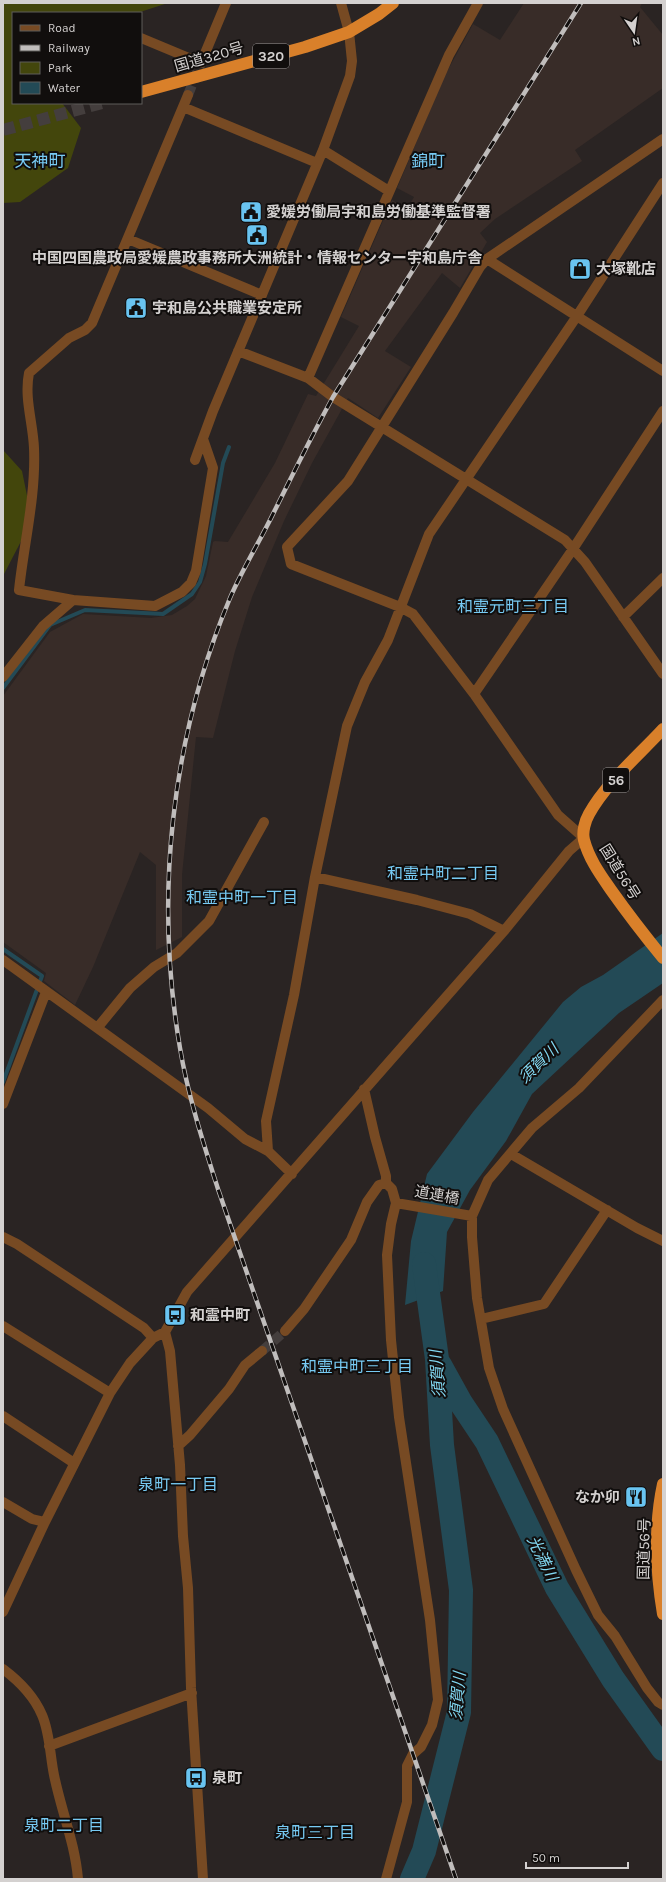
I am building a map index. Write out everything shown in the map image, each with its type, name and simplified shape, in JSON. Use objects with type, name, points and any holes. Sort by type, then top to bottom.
[{"type":"highway","name":"国道320号","points":[[142,92],[305,46],[349,32],[379,14],[393,3]]},
{"type":"highway","name":"国道56号","points":[[663,729],[601,795],[588,814],[584,838],[589,856],[596,868],[663,958]]},
{"type":"highway","name":"国道56号","points":[[663,1484],[659,1521],[657,1566],[663,1614]]},
{"type":"street","points":[[142,38],[201,63],[226,3]]},
{"type":"street","points":[[196,460],[238,351],[323,150],[350,76],[352,60],[349,32],[341,3]]},
{"type":"street","points":[[308,378],[449,55],[478,3]]},
{"type":"street","points":[[188,95],[92,323],[86,330],[69,338],[29,373],[27,395],[34,448],[33,485],[19,590],[73,600],[155,606],[182,592],[190,583],[196,571],[213,468],[203,439]]},
{"type":"street","points":[[183,108],[317,163]]},
{"type":"street","points":[[3,1612],[74,1463],[110,1393],[130,1363],[153,1338],[166,1332],[187,1292],[292,1174],[364,1089],[504,930],[569,851],[584,838],[558,815],[474,694],[413,614],[400,607],[291,564],[287,547],[348,481],[381,426],[453,314],[480,267],[487,259],[663,140]]},
{"type":"street","points":[[323,150],[389,191]]},
{"type":"street","points":[[268,1152],[266,1121],[294,995],[315,877],[347,726],[365,682],[388,640],[429,534],[577,316],[663,183]]},
{"type":"street","points":[[128,239],[262,295]]},
{"type":"street","points":[[487,259],[663,372]]},
{"type":"street","points":[[238,351],[308,378],[333,397],[565,540],[585,562],[663,674]]},
{"type":"street","points":[[474,694],[573,549],[663,411]]},
{"type":"street","points":[[623,617],[663,578]]},
{"type":"street","points":[[3,677],[43,626],[73,600]]},
{"type":"street","points":[[98,1027],[130,988],[154,967],[177,952],[208,921],[264,822]]},
{"type":"street","points":[[315,877],[417,900],[470,914],[504,930]]},
{"type":"street","points":[[3,960],[33,983],[98,1027],[161,1075],[208,1108],[245,1138],[268,1152],[292,1174]]},
{"type":"street","points":[[3,1104],[45,991]]},
{"type":"street","points":[[663,1000],[579,1088],[532,1128],[488,1180],[468,1215],[472,1237],[477,1298],[489,1368],[503,1409],[598,1615],[615,1636],[647,1688],[658,1702],[663,1705]]},
{"type":"street","points":[[364,1089],[386,1176],[386,1183],[392,1189],[400,1204],[391,1224],[387,1255],[391,1340],[400,1417],[430,1620],[438,1700],[432,1725],[421,1747],[413,1754],[407,1766],[407,1802],[386,1879]]},
{"type":"street","points":[[511,1154],[663,1241]]},
{"type":"street","points":[[285,1331],[304,1309],[351,1240],[367,1202],[379,1185],[386,1183]]},
{"type":"street","name":"道連橋","points":[[400,1204],[468,1215]]},
{"type":"street","points":[[481,1319],[544,1304],[607,1210]]},
{"type":"street","points":[[3,1237],[23,1248],[144,1328],[153,1338]]},
{"type":"street","points":[[3,1326],[110,1393]]},
{"type":"street","points":[[166,1332],[170,1351],[188,1588],[192,1693],[203,1879]]},
{"type":"street","points":[[178,1446],[204,1418],[246,1365],[262,1351]]},
{"type":"street","points":[[3,1416],[74,1463]]},
{"type":"street","points":[[3,1502],[32,1520],[45,1522]]},
{"type":"street","points":[[3,1669],[20,1682],[34,1700],[42,1716],[54,1775],[66,1819],[78,1879]]},
{"type":"street","points":[[49,1746],[192,1693]]},
{"type":"shaded area","points":[[524,3],[642,3],[640,7],[663,35],[663,88],[575,150],[582,161],[495,219],[480,233],[487,242],[460,288],[442,273],[385,351],[411,367],[378,418],[348,398],[312,463],[284,521],[252,597],[235,651],[213,738],[196,737],[182,875],[182,937],[156,950],[156,865],[140,852],[93,967],[75,1005],[44,981],[46,973],[3,942],[3,696],[50,632],[83,614],[151,618],[172,615],[195,599],[206,576],[213,542],[228,542],[275,463],[308,394],[316,396],[359,326],[341,317],[392,200],[407,209],[414,197],[397,188],[444,77],[473,24],[500,40]]},
{"type":"green space","points":[[3,3],[168,3],[140,12],[12,12],[12,104],[63,104],[81,128],[68,168],[20,202],[3,203]]},
{"type":"green space","points":[[3,450],[22,471],[32,520],[3,576]]},
{"type":"water","points":[[663,933],[663,983],[619,1013],[532,1094],[506,1141],[470,1190],[447,1232],[443,1291],[405,1305],[411,1241],[427,1174],[473,1112],[563,1002],[581,987],[603,975]]},
{"type":"waterway","points":[[3,688],[50,625],[85,610],[163,614],[192,594],[200,582],[205,564],[223,463],[229,447]]},
{"type":"waterway","points":[[3,949],[42,976],[3,1082]]},
{"type":"waterway","name":"須賀川","points":[[412,1879],[424,1851],[459,1712],[461,1590],[442,1445],[437,1359],[424,1264]]},
{"type":"waterway","name":"光満川","points":[[440,1365],[461,1403],[487,1442],[557,1588],[613,1679],[663,1749]]},
{"type":"tunnel","points":[[188,95],[201,63]]},
{"type":"tunnel","points":[[3,130],[98,104]]},
{"type":"tunnel","points":[[262,1351],[285,1331]]},
{"type":"railway","points":[[456,1879],[218,1189],[196,1119],[183,1066],[172,991],[169,934],[169,876],[173,819],[181,763],[194,707],[210,652],[235,587],[333,397],[581,3]]},
{"type":"place","name":"愛媛労働局宇和島労働基準監督署","points":[[251,212]]},
{"type":"place","name":"中国四国農政局愛媛農政事務所大洲統計・情報センター宇和島庁舎","points":[[257,235]]},
{"type":"place","name":"大塚靴店","points":[[580,269]]},
{"type":"place","name":"宇和島公共職業安定所","points":[[136,308]]},
{"type":"place","name":"和霊中町","points":[[175,1315]]},
{"type":"place","name":"なか卯","points":[[636,1497]]},
{"type":"place","name":"泉町","points":[[196,1778]]},
{"type":"district","name":"天神町","points":[[40,161]]},
{"type":"district","name":"錦町","points":[[428,161]]},
{"type":"district","name":"和霊元町三丁目","points":[[513,606]]},
{"type":"district","name":"和霊中町二丁目","points":[[443,873]]},
{"type":"district","name":"和霊中町一丁目","points":[[242,897]]},
{"type":"district","name":"和霊中町三丁目","points":[[357,1366]]},
{"type":"district","name":"泉町一丁目","points":[[178,1484]]},
{"type":"district","name":"泉町二丁目","points":[[64,1825]]},
{"type":"district","name":"泉町三丁目","points":[[315,1832]]}]
